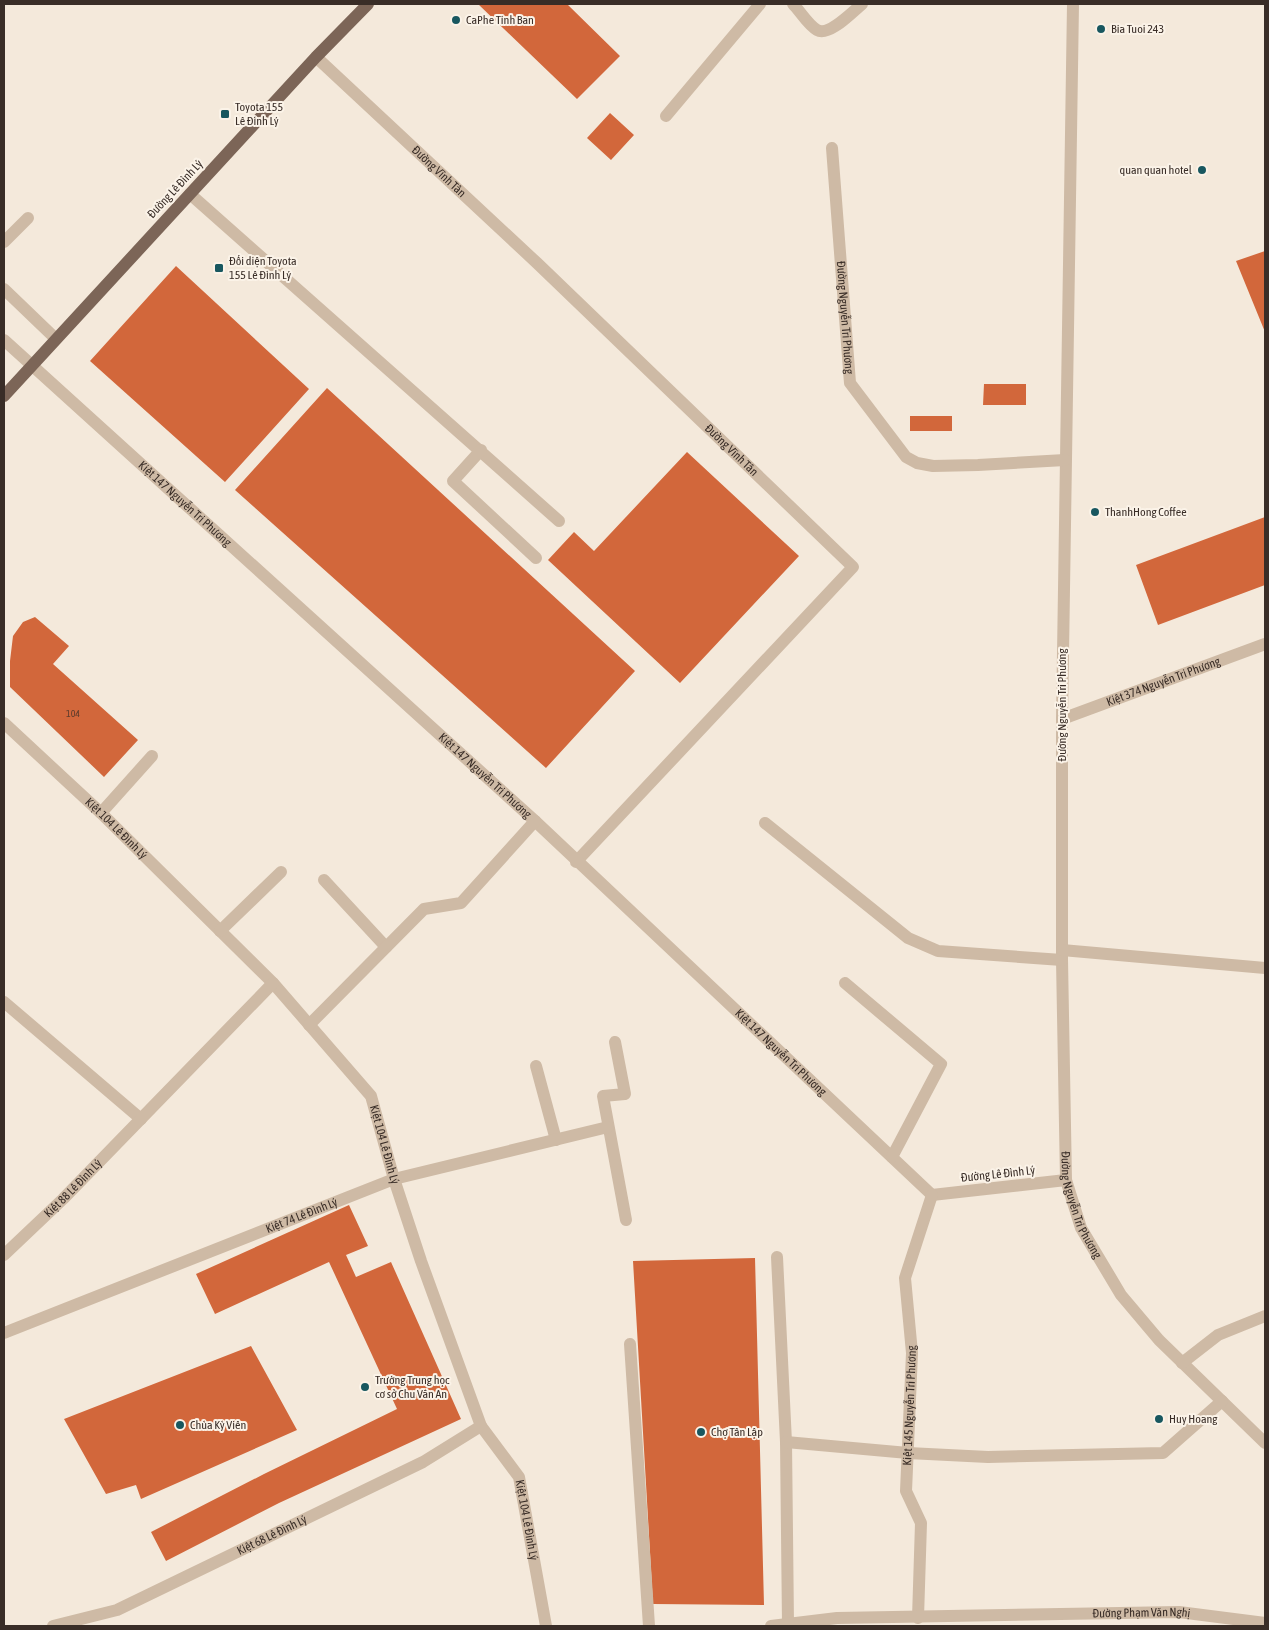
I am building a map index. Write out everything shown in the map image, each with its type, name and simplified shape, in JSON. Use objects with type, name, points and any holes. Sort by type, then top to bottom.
[{"type":"main road","name":"Đường Lê Đình Lý","points":[[4,396],[316,57],[368,4]]},
{"type":"street","points":[[666,116],[760,4]]},
{"type":"street","points":[[793,4],[816,29],[822,32],[830,30],[862,4]]},
{"type":"street","name":"Đường Nguyễn Tri Phương","points":[[1073,4],[1062,719],[1062,955],[1066,1180],[1081,1228],[1121,1295],[1159,1340],[1265,1443]]},
{"type":"street","name":"Đường Vĩnh Tân","points":[[316,57],[537,263],[853,567],[576,862]]},
{"type":"street","name":"Đường Nguyễn Tri Phương","points":[[832,148],[850,383],[906,457],[917,463],[933,466],[1065,460]]},
{"type":"street","points":[[190,194],[559,520]]},
{"type":"street","points":[[4,242],[28,218]]},
{"type":"street","points":[[4,288],[56,339]]},
{"type":"street","name":"Kiệt 147 Nguyễn Tri Phương","points":[[4,340],[535,821],[576,862],[932,1195]]},
{"type":"street","points":[[481,450],[453,482],[536,558]]},
{"type":"street","name":"Kiệt 374 Nguyễn Tri Phương","points":[[1062,719],[1265,644]]},
{"type":"street","name":"Kiệt 104 Lê Đình Lý","points":[[4,724],[101,813],[273,983],[371,1096],[394,1179],[421,1261],[481,1426],[519,1477],[546,1626]]},
{"type":"street","points":[[101,813],[152,756]]},
{"type":"street","points":[[309,1025],[424,910],[461,903],[535,821]]},
{"type":"street","points":[[765,823],[908,938],[938,951],[1062,955],[1265,968]]},
{"type":"street","points":[[220,931],[280,872]]},
{"type":"street","points":[[324,880],[386,947]]},
{"type":"street","name":"Kiệt 88 Lê Đình Lý","points":[[4,1255],[63,1199],[273,983]]},
{"type":"street","points":[[845,983],[941,1064],[892,1158]]},
{"type":"street","points":[[4,1002],[141,1119]]},
{"type":"street","points":[[615,1042],[625,1094],[603,1096],[626,1220]]},
{"type":"street","points":[[536,1066],[556,1140]]},
{"type":"street","name":"Kiệt 74 Lê Đình Lý","points":[[4,1333],[394,1179],[608,1127]]},
{"type":"street","name":"Đường Lê Đình Lý","points":[[932,1195],[1066,1180]]},
{"type":"street","name":"Kiệt 145 Nguyễn Tri Phương","points":[[918,1618],[921,1523],[906,1491],[912,1353],[905,1278],[932,1195]]},
{"type":"street","points":[[777,1257],[786,1442],[788,1624]]},
{"type":"street","points":[[1182,1363],[1218,1335],[1265,1316]]},
{"type":"street","points":[[630,1344],[649,1626]]},
{"type":"street","points":[[786,1442],[908,1453],[988,1457],[1164,1453],[1222,1401]]},
{"type":"street","name":"Kiệt 68 Lê Đình Lý","points":[[53,1626],[117,1610],[423,1462],[481,1426]]},
{"type":"street","name":"Đường Phạm Văn Nghị","points":[[771,1626],[837,1618],[1079,1620],[1179,1612],[1240,1623],[1265,1623]]},
{"type":"building","points":[[478,4],[567,4],[620,56],[577,99]]},
{"type":"building","points":[[610,113],[634,135],[611,160],[587,138]]},
{"type":"building","points":[[1265,251],[1265,332],[1236,261]]},
{"type":"building","points":[[176,266],[309,389],[225,482],[90,361]]},
{"type":"building","points":[[984,384],[1026,384],[1026,405],[983,405]]},
{"type":"building","points":[[327,388],[635,671],[546,768],[235,490]]},
{"type":"building","points":[[910,416],[952,416],[952,431],[910,431]]},
{"type":"building","points":[[687,452],[799,556],[680,683],[548,560],[574,532],[594,551]]},
{"type":"building","points":[[1265,517],[1265,585],[1158,625],[1136,565]]},
{"type":"building","points":[[35,617],[69,646],[53,664],[138,740],[104,777],[10,687],[10,661],[13,636],[23,622]]},
{"type":"building","points":[[349,1205],[368,1246],[346,1255],[356,1277],[391,1262],[461,1419],[279,1503],[166,1561],[151,1532],[397,1409],[329,1262],[215,1314],[196,1274]]},
{"type":"building","name":"Chợ Tân Lập","points":[[755,1258],[764,1605],[653,1604],[633,1261]]},
{"type":"building","name":"Chùa Kỳ Viên","points":[[251,1346],[297,1430],[141,1499],[136,1485],[106,1494],[64,1419]]},
{"type":"place","name":"CaPhe Tinh Ban","points":[[456,20]]},
{"type":"place","name":"Bia Tuoi 243","points":[[1101,29]]},
{"type":"place","name":"Toyota 155 Lê Đình Lý","points":[[225,114]]},
{"type":"place","name":"quan quan hotel","points":[[1202,170]]},
{"type":"place","name":"Đối diện Toyota 155 Lê Đình Lý","points":[[219,268]]},
{"type":"place","name":"ThanhHong Coffee","points":[[1095,512]]},
{"type":"place","name":"Trường Trung học cơ sở Chu Văn An","points":[[365,1387]]},
{"type":"place","name":"Huy Hoang","points":[[1159,1419]]},
{"type":"place","name":"Chùa Kỳ Viên","points":[[180,1425]]},
{"type":"place","name":"Chợ Tân Lập","points":[[701,1432]]}]
